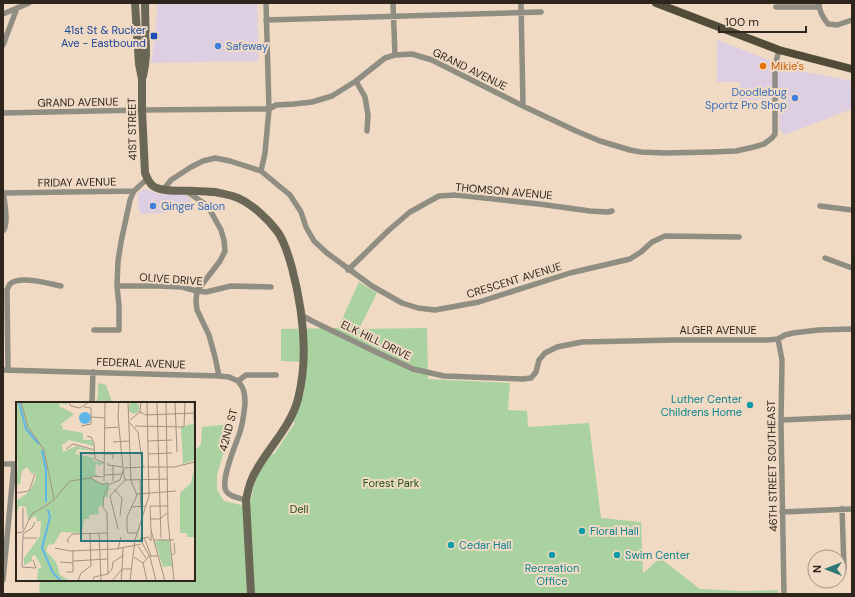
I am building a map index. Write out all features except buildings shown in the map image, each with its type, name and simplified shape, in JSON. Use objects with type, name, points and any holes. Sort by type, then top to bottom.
[{"type":"main road","name":"41ST STREET","points":[[135,3],[141,26]]},
{"type":"main road","name":"41ST STREET","points":[[145,3],[141,26],[139,64],[142,79],[144,173],[147,179]]},
{"type":"main road","points":[[656,3],[779,50],[852,69]]},
{"type":"main road","points":[[147,179],[151,185],[163,190],[184,190],[226,194],[239,199],[253,208],[278,232],[289,256],[296,282],[301,315],[304,353],[302,379],[298,400],[288,423],[256,469],[246,500],[251,594]]},
{"type":"street","points":[[3,14],[29,3]]},
{"type":"street","points":[[261,171],[265,154],[269,110],[266,3]]},
{"type":"street","points":[[393,3],[395,54]]},
{"type":"street","points":[[521,3],[523,106]]},
{"type":"street","points":[[776,7],[819,5],[820,14],[828,24],[837,25],[852,20]]},
{"type":"street","points":[[3,45],[17,8]]},
{"type":"street","points":[[266,20],[540,12]]},
{"type":"street","name":"GRAND AVENUE","points":[[3,114],[142,110],[269,110],[276,105],[312,102],[332,96],[356,81],[385,58],[395,54],[412,54],[432,60],[523,106],[600,141],[630,150],[665,153],[744,150],[764,144],[775,134],[775,66],[779,50]]},
{"type":"street","points":[[356,81],[366,98],[368,115],[367,132]]},
{"type":"street","name":"CRESCENT AVENUE","points":[[163,190],[171,180],[191,167],[203,161],[215,158],[261,171],[290,195],[301,212],[306,227],[314,241],[348,270],[402,303],[418,308],[435,310],[479,302],[570,273],[630,260],[652,242],[665,236],[739,237]]},
{"type":"street","points":[[94,330],[119,330],[117,286],[120,242],[128,206],[134,191],[147,179]]},
{"type":"street","points":[[184,190],[205,204],[210,210],[221,230],[224,240],[225,251],[220,261],[197,292],[196,301],[197,310],[209,335],[219,376]]},
{"type":"street","name":"FRIDAY AVENUE","points":[[3,194],[134,191]]},
{"type":"street","points":[[3,194],[6,206],[6,225],[5,230],[3,231]]},
{"type":"street","name":"THOMSON AVENUE","points":[[348,270],[389,230],[410,212],[439,196],[456,195],[590,211],[612,211]]},
{"type":"street","points":[[820,206],[852,210]]},
{"type":"street","points":[[825,258],[852,268]]},
{"type":"street","points":[[5,370],[7,290],[10,285],[15,281],[29,280],[61,286]]},
{"type":"street","name":"OLIVE DRIVE","points":[[117,286],[182,287],[197,292],[206,292],[231,286],[271,287]]},
{"type":"street","name":"ELK HILL DRIVE","points":[[301,315],[413,369],[444,376],[531,378],[536,372],[539,360],[545,353],[557,347],[582,342]]},
{"type":"street","name":"ALGER AVENUE","points":[[582,342],[767,340],[778,339],[793,333],[818,330],[852,329]]},
{"type":"street","name":"46TH STREET SOUTHEAST","points":[[778,339],[782,360],[781,420],[784,594]]},
{"type":"street","name":"FEDERAL AVENUE","points":[[5,370],[219,376],[229,377],[238,381]]},
{"type":"street","points":[[92,402],[93,372]]},
{"type":"street","points":[[238,381],[246,375],[276,375]]},
{"type":"street","name":"42ND ST","points":[[238,381],[244,390],[244,414],[224,485],[226,491],[232,496],[246,500]]},
{"type":"street","points":[[781,420],[852,417]]},
{"type":"street","points":[[3,464],[16,464],[3,580]]},
{"type":"street","points":[[842,509],[843,549]]},
{"type":"street","points":[[782,512],[852,509]]},
{"type":"shaded area","points":[[157,3],[257,3],[259,61],[151,63],[155,36]]},
{"type":"shaded area","points":[[717,40],[795,70],[852,81],[852,109],[784,135],[779,128],[780,100],[739,100],[740,82],[717,82]]},
{"type":"shaded area","points":[[145,189],[159,194],[185,194],[192,201],[166,213],[140,214],[140,210],[138,209],[138,193]]},
{"type":"green space","name":"Forest Park","points":[[359,282],[377,293],[359,329],[427,328],[428,379],[510,383],[508,410],[527,411],[528,427],[589,423],[601,518],[641,522],[643,573],[660,558],[700,589],[743,591],[778,590],[778,594],[39,594],[40,581],[195,581],[195,450],[201,445],[202,427],[232,424],[228,439],[229,441],[226,444],[217,475],[217,490],[224,501],[241,505],[250,503],[258,469],[270,455],[274,454],[295,423],[293,421],[304,393],[307,362],[281,361],[281,329],[338,328]]},
{"type":"green space","points":[[98,383],[106,385],[112,402],[96,402],[98,397]]},
{"type":"place","name":"41st St & Rucker Ave - Eastbound","points":[[154,36]]},
{"type":"place","name":"Safeway","points":[[218,46]]},
{"type":"place","name":"Mikie's","points":[[763,66]]},
{"type":"place","name":"Doodlebug Sportz Pro Shop","points":[[795,98]]},
{"type":"place","name":"Ginger Salon","points":[[153,206]]},
{"type":"place","name":"Luther Center Childrens Home","points":[[750,405]]},
{"type":"place","name":"Floral Hall","points":[[582,531]]},
{"type":"place","name":"Cedar Hall","points":[[451,545]]},
{"type":"place","name":"Recreation Office","points":[[552,555]]},
{"type":"place","name":"Swim Center","points":[[617,555]]},
{"type":"park label","name":"Dell","points":[[299,509]]}]
